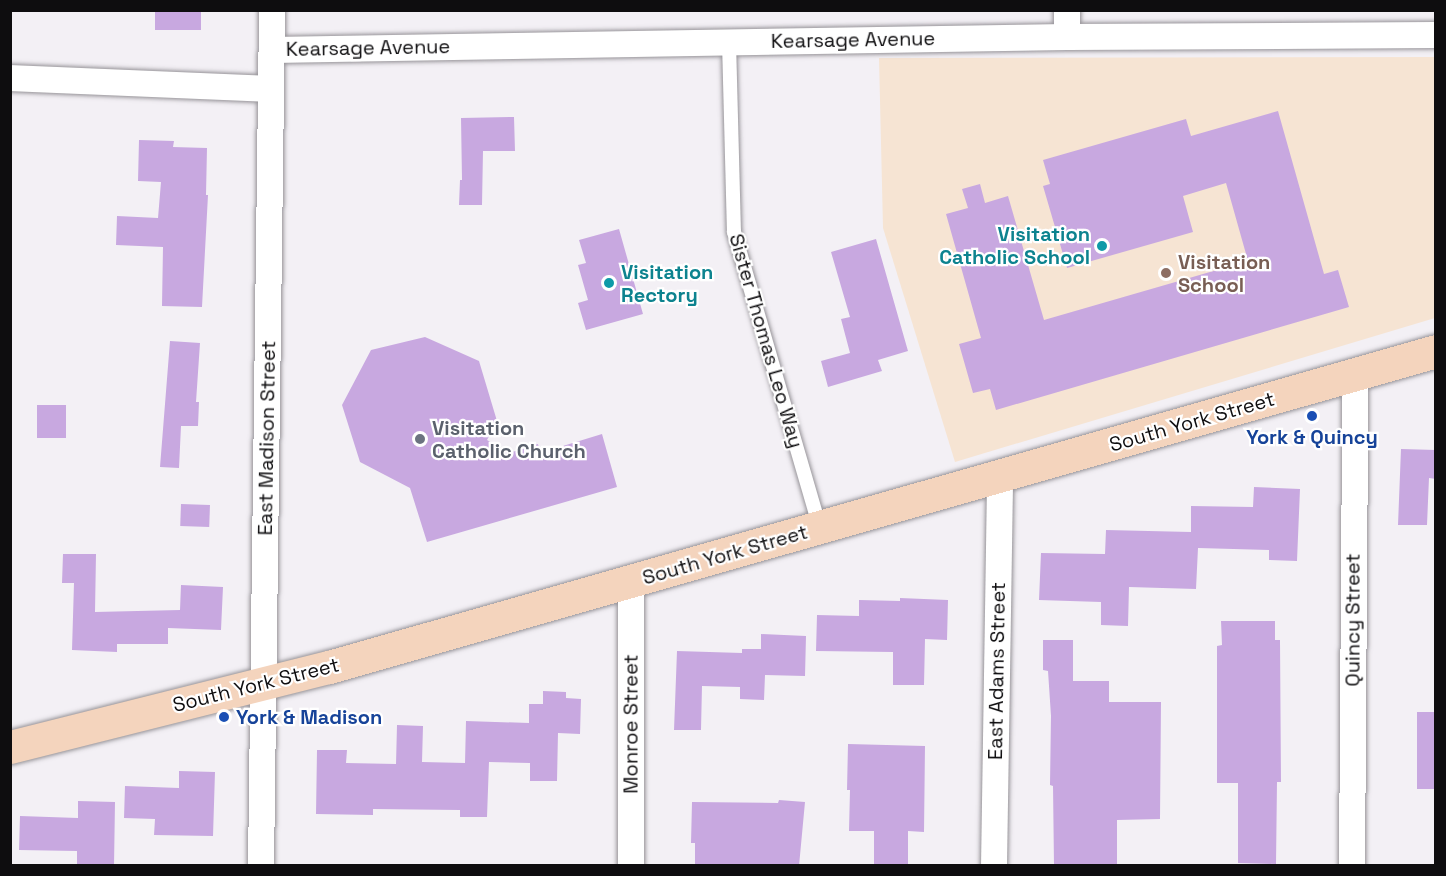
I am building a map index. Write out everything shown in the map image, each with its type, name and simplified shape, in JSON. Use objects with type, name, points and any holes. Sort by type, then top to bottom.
[{"type":"main road","name":"South York Street","points":[[10,747],[264,683],[631,582],[1436,351]]},
{"type":"street","name":"East Madison Street","points":[[261,866],[272,10]]},
{"type":"street","points":[[1067,10],[1067,37]]},
{"type":"street","name":"Kearsage Avenue","points":[[272,50],[1067,37],[1436,35]]},
{"type":"street","points":[[10,78],[271,89]]},
{"type":"street","name":"Quincy Street","points":[[1352,866],[1355,375]]},
{"type":"street","name":"East Adams Street","points":[[994,866],[1000,477]]},
{"type":"street","name":"Monroe Street","points":[[631,582],[631,866]]},
{"type":"lane","name":"Sister Thomas Leo Way","points":[[729,42],[734,232],[820,528]]},
{"type":"shaded area","name":"Visitation School","points":[[1435,57],[1435,318],[955,462],[883,228],[879,58]]},
{"type":"building","points":[[155,10],[201,10],[201,30],[155,30]]},
{"type":"building","name":"Visitation Catholic School","points":[[1278,111],[1324,274],[1338,270],[1349,307],[996,410],[990,389],[973,393],[959,344],[981,338],[946,214],[968,208],[962,189],[980,184],[985,203],[1008,196],[1044,320],[1248,261],[1226,183],[1183,196],[1193,232],[1067,268],[1043,186],[1050,184],[1043,160],[1186,119],[1191,136]]},
{"type":"building","points":[[514,117],[515,151],[483,151],[482,205],[459,205],[460,180],[462,180],[461,118]]},
{"type":"building","points":[[139,140],[174,141],[173,147],[207,148],[206,195],[208,195],[202,307],[162,306],[163,247],[116,245],[117,216],[158,218],[161,182],[138,181]]},
{"type":"building","name":"Visitation Rectory","points":[[619,229],[643,314],[586,330],[578,303],[588,300],[578,265],[586,263],[579,240]]},
{"type":"building","points":[[876,239],[908,351],[878,360],[882,371],[828,387],[821,361],[850,353],[841,319],[850,317],[831,252]]},
{"type":"building","name":"Visitation Catholic Church","points":[[425,337],[479,361],[497,421],[487,440],[509,453],[538,444],[540,453],[602,434],[617,487],[427,542],[410,488],[360,462],[342,405],[371,350]]},
{"type":"building","points":[[170,341],[200,343],[196,402],[199,402],[198,426],[181,426],[179,468],[160,467]]},
{"type":"building","points":[[37,405],[66,405],[66,438],[37,438]]},
{"type":"building","points":[[1401,449],[1436,450],[1436,479],[1429,478],[1427,525],[1398,525]]},
{"type":"building","points":[[1254,487],[1300,489],[1297,561],[1269,560],[1269,550],[1198,548],[1196,589],[1129,587],[1128,626],[1101,625],[1101,602],[1039,600],[1041,553],[1105,554],[1106,530],[1191,532],[1191,506],[1253,507]]},
{"type":"building","points":[[181,504],[210,505],[209,527],[180,526]]},
{"type":"building","points":[[63,554],[96,554],[95,612],[180,610],[181,585],[223,587],[221,630],[168,628],[168,644],[117,644],[117,652],[72,650],[74,583],[62,583]]},
{"type":"building","points":[[900,598],[948,600],[947,640],[925,639],[924,685],[893,685],[893,652],[816,651],[817,615],[859,616],[859,600],[900,601]]},
{"type":"building","points":[[1221,621],[1275,621],[1275,640],[1280,640],[1281,782],[1277,782],[1276,864],[1238,863],[1238,783],[1217,783],[1217,646],[1222,645]]},
{"type":"building","points":[[761,634],[806,636],[805,676],[765,675],[764,700],[740,699],[740,687],[702,686],[701,730],[674,730],[677,651],[742,653],[742,649],[761,649]]},
{"type":"building","points":[[1043,640],[1073,640],[1073,681],[1109,681],[1109,702],[1161,702],[1160,819],[1117,820],[1117,866],[1054,866],[1053,786],[1050,785],[1051,716],[1048,671],[1043,670]]},
{"type":"building","points":[[543,691],[566,692],[566,698],[581,699],[580,734],[558,733],[557,781],[530,781],[530,763],[489,762],[487,817],[460,817],[460,810],[373,809],[373,815],[316,814],[317,750],[347,750],[346,763],[396,764],[397,725],[423,726],[422,762],[465,763],[466,721],[529,723],[529,704],[543,704]]},
{"type":"building","points":[[1417,712],[1436,712],[1436,789],[1417,789]]},
{"type":"building","points":[[848,744],[925,746],[924,832],[908,831],[908,865],[874,864],[874,831],[849,831]]},
{"type":"building","points":[[179,771],[215,772],[213,836],[154,835],[155,819],[124,818],[125,786],[179,788]]},
{"type":"building","points":[[779,800],[805,802],[799,866],[695,866],[695,843],[691,843],[692,802],[778,803]]},
{"type":"building","points":[[78,801],[115,802],[114,866],[77,865],[77,851],[19,850],[20,816],[78,818]]},
{"type":"place","name":"Visitation Catholic School","points":[[1102,246]]},
{"type":"place","name":"Visitation School","points":[[1166,273]]},
{"type":"place","name":"Visitation Rectory","points":[[609,283]]},
{"type":"place","name":"York & Quincy","points":[[1312,416]]},
{"type":"place","name":"Visitation Catholic Church","points":[[420,439]]},
{"type":"place","name":"York & Madison","points":[[224,717]]}]
